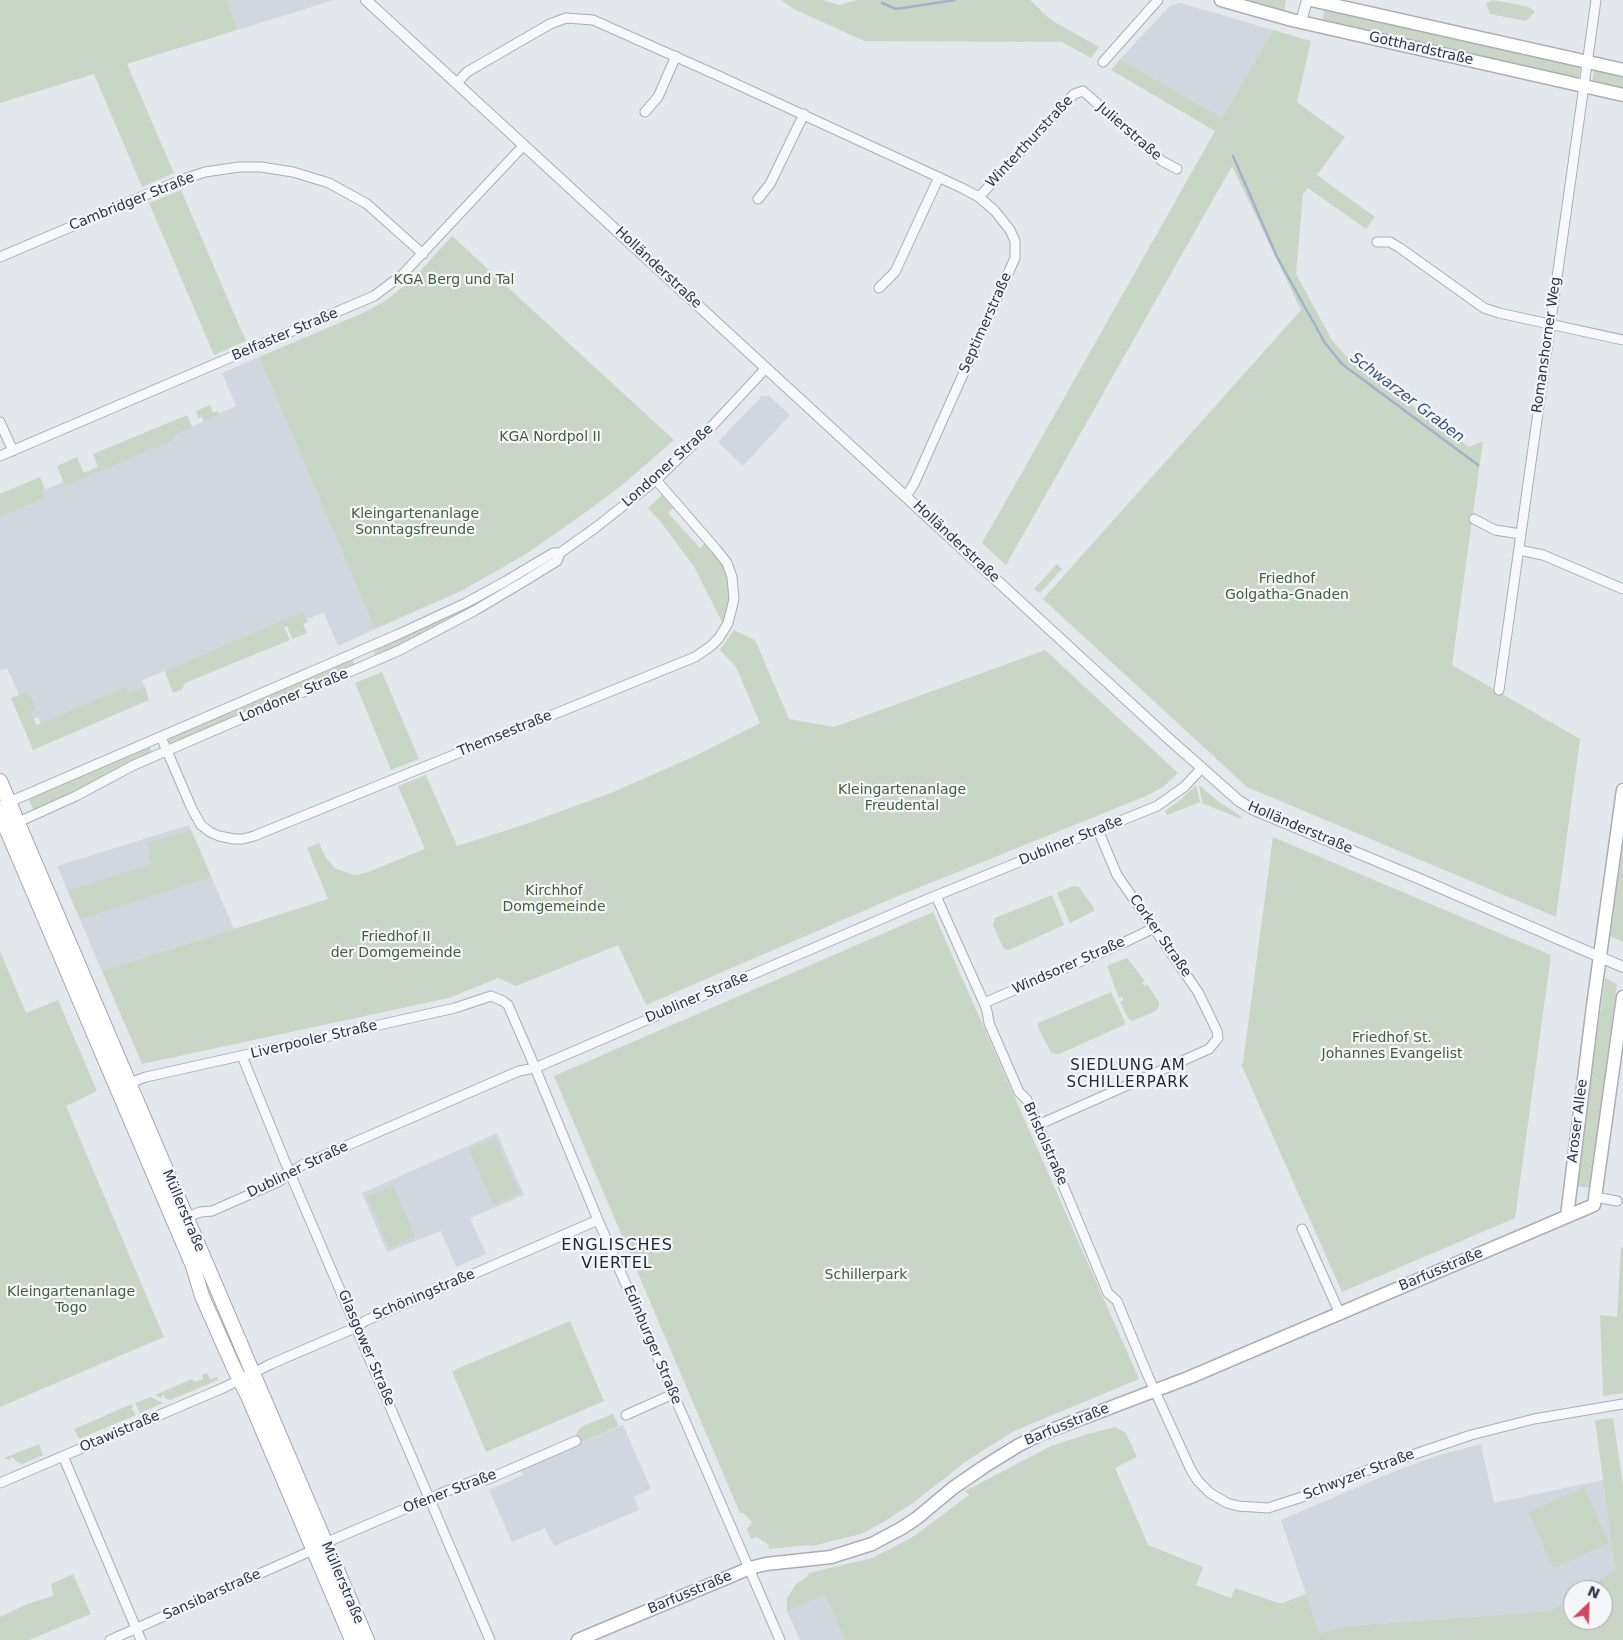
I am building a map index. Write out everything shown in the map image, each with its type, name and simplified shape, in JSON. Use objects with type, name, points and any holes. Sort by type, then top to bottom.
[{"type":"main road","name":"Gotthardstraße","points":[[1221,0],[1301,22],[1623,95]]},
{"type":"main road","name":"Gotthardstraße","points":[[1309,0],[1623,70]]},
{"type":"main road","name":"Müllerstraße","points":[[0,781],[6,823],[193,1266],[206,1304],[246,1376]]},
{"type":"main road","name":"Aroser Allee","points":[[1567,1216],[1623,790]]},
{"type":"main road","name":"Müllerstraße","points":[[6,823],[129,1084],[186,1218],[246,1376],[319,1547],[352,1640]]},
{"type":"main road","name":"Aroser Allee","points":[[1595,1197],[1623,997]]},
{"type":"main road","points":[[1567,1216],[1594,1205],[1595,1197]]},
{"type":"main road","name":"Barfusstraße","points":[[578,1640],[750,1568],[766,1564],[831,1557],[872,1544],[902,1528],[957,1485],[1019,1444],[1065,1424],[1155,1391],[1567,1216]]},
{"type":"main road","name":"Müllerstraße","points":[[319,1547],[367,1640]]},
{"type":"street","name":"Holländerstraße","points":[[366,0],[1239,801],[1254,810],[1412,875],[1623,967]]},
{"type":"street","points":[[1102,62],[1158,0]]},
{"type":"street","points":[[1301,22],[1309,0]]},
{"type":"street","name":"Romanshorner Weg","points":[[1499,690],[1596,0]]},
{"type":"street","name":"Septimerstraße","points":[[457,82],[467,72],[532,33],[566,18],[580,18],[602,23],[676,56],[979,197],[1003,220],[1010,230],[1015,241],[1015,258],[914,484],[906,496]]},
{"type":"street","points":[[645,112],[658,97],[676,56]]},
{"type":"street","name":"Julierstraße","points":[[1083,91],[1162,161],[1177,168]]},
{"type":"street","name":"Winterthurstraße","points":[[979,197],[1074,94],[1083,91]]},
{"type":"street","points":[[758,199],[770,184],[804,114]]},
{"type":"street","name":"Belfaster Straße","points":[[0,456],[374,296],[402,275],[423,254],[524,145]]},
{"type":"street","name":"Cambridger Straße","points":[[0,257],[181,180],[205,172],[239,167],[261,167],[293,172],[329,183],[366,204],[423,254]]},
{"type":"street","points":[[879,288],[895,272],[939,177]]},
{"type":"street","points":[[1377,242],[1390,242],[1400,248],[1484,308],[1499,313],[1623,340]]},
{"type":"street","name":"Londoner Straße","points":[[6,823],[76,796],[134,765],[371,663],[431,634],[523,582],[556,561],[560,553],[656,480],[766,368]]},
{"type":"street","points":[[0,422],[13,451]]},
{"type":"street","name":"Themsestraße","points":[[161,737],[192,809],[201,825],[219,836],[243,839],[524,727],[702,653],[719,638],[728,623],[734,599],[732,577],[727,563],[656,480]]},
{"type":"street","points":[[1474,519],[1495,530],[1521,534]]},
{"type":"street","points":[[1519,550],[1542,554],[1623,589]]},
{"type":"street","name":"Londoner Straße","points":[[4,804],[399,634],[466,603],[553,553],[560,553]]},
{"type":"street","name":"Dubliner Straße","points":[[186,1218],[200,1212],[212,1211],[278,1182],[302,1165],[519,1071],[535,1068],[936,896],[1157,806],[1184,787],[1202,768]]},
{"type":"street","name":"Corker Straße","points":[[1038,1125],[1191,1058],[1209,1049],[1218,1038],[1217,1031],[1205,1004],[1190,979],[1117,876],[1098,830]]},
{"type":"street","name":"Bristolstraße","points":[[936,896],[988,1011],[989,1023],[1020,1092],[1027,1100],[1038,1125],[1108,1293],[1117,1301],[1155,1391]]},
{"type":"street","name":"Windsorer Straße","points":[[984,1003],[1122,944],[1154,928]]},
{"type":"street","name":"Liverpooler Straße","points":[[129,1084],[146,1077],[455,1008],[491,996],[499,998]]},
{"type":"street","name":"Edinburger Straße","points":[[499,998],[508,1005],[598,1220],[780,1640]]},
{"type":"street","name":"Glasgower Straße","points":[[242,1056],[290,1173],[490,1640]]},
{"type":"street","points":[[1595,1197],[1617,1201]]},
{"type":"street","name":"Schöningstraße","points":[[246,1376],[357,1328],[365,1321],[598,1220]]},
{"type":"street","points":[[1302,1229],[1340,1314]]},
{"type":"street","name":"Otawistraße","points":[[0,1483],[246,1376]]},
{"type":"street","name":"Schwyzer Straße","points":[[1155,1391],[1185,1458],[1198,1481],[1210,1492],[1227,1503],[1254,1508],[1268,1508],[1280,1505],[1365,1471],[1482,1432],[1534,1419],[1623,1404]]},
{"type":"street","points":[[626,1415],[674,1394]]},
{"type":"street","name":"Ofener Straße","points":[[319,1547],[430,1499],[480,1479],[486,1480],[576,1441]]},
{"type":"street","points":[[64,1456],[141,1640]]},
{"type":"street","name":"Sansibarstraße","points":[[110,1640],[319,1547]]},
{"type":"shaded area","points":[[228,0],[334,0],[237,30]]},
{"type":"shaded area","points":[[1180,3],[1273,30],[1222,118],[1120,59],[1170,6]]},
{"type":"shaded area","points":[[259,357],[375,629],[338,646],[324,613],[304,620],[301,615],[145,679],[142,681],[145,687],[129,694],[126,687],[41,724],[38,717],[30,720],[7,668],[0,670],[0,517],[45,498],[42,491],[236,406],[222,373]]},
{"type":"shaded area","points":[[762,396],[769,396],[790,415],[743,466],[718,442]]},
{"type":"shaded area","points":[[189,825],[234,929],[102,971],[57,866]]},
{"type":"shaded area","points":[[497,1133],[524,1195],[470,1218],[486,1254],[456,1267],[441,1231],[387,1252],[362,1193]]},
{"type":"shaded area","points":[[623,1425],[651,1489],[634,1497],[639,1510],[554,1546],[545,1528],[512,1542],[489,1490],[523,1475],[520,1469]]},
{"type":"shaded area","points":[[1481,1444],[1494,1503],[1603,1480],[1615,1571],[1600,1580],[1563,1580],[1563,1603],[1549,1611],[1349,1626],[1319,1633],[1281,1520],[1393,1472],[1436,1456]]},
{"type":"shaded area","points":[[825,1595],[845,1640],[800,1640],[787,1611]]},
{"type":"green space","points":[[0,0],[228,0],[237,30],[127,64],[174,173],[142,187],[94,74],[0,103]]},
{"type":"green space","points":[[781,0],[823,0],[839,5],[857,0],[1030,0],[1051,20],[1099,47],[1091,58],[1062,42],[864,41],[794,9]]},
{"type":"green space","points":[[1247,0],[1286,0],[1284,11]]},
{"type":"green space","points":[[1493,0],[1529,7],[1535,12],[1526,21],[1490,14],[1486,3]]},
{"type":"green space","points":[[1325,9],[1577,66],[1580,68],[1579,77],[1577,79],[1322,21]]},
{"type":"green space","name":"Friedhof Golgatha-Gnaden","points":[[1273,30],[1311,41],[1297,102],[1345,137],[1317,175],[1375,217],[1366,229],[1308,188],[1303,194],[1296,274],[1332,340],[1346,356],[1469,447],[1483,441],[1452,665],[1580,739],[1556,917],[1247,787],[1043,599],[1301,310],[1232,166],[1006,565],[982,543],[1215,131],[1111,70],[1120,59],[1222,118]]},
{"type":"green space","points":[[1594,70],[1623,76],[1623,90],[1592,82]]},
{"type":"green space","points":[[181,190],[246,341],[214,355],[149,203]]},
{"type":"green space","points":[[452,236],[674,440],[621,486],[526,554],[461,591],[375,629],[259,357],[365,312],[385,301],[413,279]]},
{"type":"green space","points":[[210,405],[213,413],[217,411],[219,415],[204,422],[202,417],[198,418],[196,411]]},
{"type":"green space","points":[[187,415],[192,427],[172,436],[173,440],[65,486],[57,466],[77,457],[84,473],[98,467],[93,454]]},
{"type":"green space","points":[[40,477],[45,489],[42,491],[45,498],[0,517],[0,494]]},
{"type":"green space","points":[[662,495],[673,508],[668,513],[700,548],[705,543],[718,558],[726,572],[730,597],[723,624],[694,567],[664,526],[648,508]]},
{"type":"green space","points":[[553,556],[556,557],[537,570],[435,629],[376,657],[373,649],[461,609]]},
{"type":"green space","points":[[1057,564],[1062,569],[1040,593],[1034,589]]},
{"type":"green space","points":[[303,612],[308,622],[303,624],[307,633],[292,639],[287,626],[284,627],[290,640],[185,683],[182,689],[173,693],[165,671]]},
{"type":"green space","points":[[734,630],[755,640],[789,719],[834,727],[1045,650],[1178,773],[1163,787],[1146,796],[898,896],[646,1005],[618,945],[516,986],[498,978],[449,998],[142,1064],[102,971],[328,899],[307,848],[319,843],[326,858],[336,869],[355,875],[368,872],[425,849],[398,786],[426,775],[457,846],[523,825],[611,793],[697,755],[760,723],[736,667],[720,650]]},
{"type":"green space","points":[[352,659],[355,666],[172,744],[169,742],[169,737]]},
{"type":"green space","points":[[382,672],[419,759],[391,770],[355,683]]},
{"type":"green space","points":[[126,687],[129,693],[145,687],[149,700],[33,750],[11,698],[28,691],[36,710],[31,713],[37,725]]},
{"type":"green space","points":[[149,745],[152,753],[34,812],[28,797]]},
{"type":"green space","points":[[1196,785],[1200,802],[1167,815],[1165,811]]},
{"type":"green space","points":[[1199,785],[1219,802],[1242,817],[1241,819],[1202,803]]},
{"type":"green space","points":[[191,830],[211,877],[80,919],[68,891],[151,864],[148,854],[151,853],[147,843]]},
{"type":"green space","name":"Friedhof St. Johannes Evangelist","points":[[1273,837],[1551,955],[1515,1218],[1342,1292],[1241,1064],[1243,1063]]},
{"type":"green space","points":[[1623,844],[1623,942],[1610,936]]},
{"type":"green space","points":[[1073,886],[1079,887],[1094,908],[1094,911],[1070,923],[1057,893]]},
{"type":"green space","points":[[1052,895],[1064,925],[1009,950],[1004,949],[993,925],[995,918]]},
{"type":"green space","name":"Schillerpark","points":[[933,912],[1139,1379],[1014,1431],[965,1462],[913,1503],[861,1534],[812,1546],[769,1549],[768,1544],[756,1537],[751,1539],[747,1529],[752,1522],[743,1513],[740,1513],[554,1076]]},
{"type":"green space","name":"Kleingartenanlage Togo","points":[[0,951],[26,1013],[58,1000],[97,1091],[66,1106],[164,1337],[0,1407]]},
{"type":"green space","points":[[1127,958],[1145,981],[1142,983],[1144,986],[1147,984],[1159,1002],[1156,1011],[1132,1021],[1128,1018],[1120,1002],[1124,1000],[1122,997],[1119,998],[1107,966]]},
{"type":"green space","points":[[1605,978],[1617,984],[1590,1188],[1576,1186]]},
{"type":"green space","points":[[1111,992],[1125,1022],[1124,1025],[1059,1054],[1051,1053],[1038,1027],[1038,1023]]},
{"type":"green space","points":[[495,1138],[520,1193],[494,1205],[469,1149]]},
{"type":"green space","points":[[393,1185],[415,1237],[389,1248],[367,1196]]},
{"type":"green space","points":[[1621,1247],[1623,1248],[1623,1393],[1603,1396],[1600,1315],[1617,1317]]},
{"type":"green space","points":[[570,1321],[604,1401],[486,1452],[452,1371]]},
{"type":"green space","points":[[207,1373],[210,1379],[217,1377],[218,1380],[170,1400],[164,1398],[165,1396],[163,1395],[161,1398],[155,1395],[192,1379],[194,1382],[203,1379],[202,1375]]},
{"type":"green space","points":[[151,1397],[163,1403],[140,1413],[135,1403]]},
{"type":"green space","points":[[132,1404],[133,1407],[131,1408],[136,1415],[79,1439],[74,1429]]},
{"type":"green space","points":[[613,1414],[619,1426],[580,1443],[576,1435],[578,1430],[585,1425]]},
{"type":"green space","points":[[1613,1418],[1623,1484],[1623,1640],[845,1640],[825,1595],[787,1611],[787,1598],[796,1584],[807,1577],[809,1573],[872,1558],[921,1531],[969,1495],[965,1491],[1051,1446],[1115,1427],[1126,1433],[1137,1457],[1115,1468],[1148,1545],[1203,1567],[1196,1585],[1231,1598],[1235,1588],[1278,1603],[1283,1603],[1306,1594],[1319,1633],[1349,1626],[1549,1611],[1563,1603],[1563,1630],[1613,1630],[1613,1580],[1600,1580],[1615,1570],[1595,1420]]},
{"type":"green space","points":[[39,1444],[43,1455],[22,1464],[11,1457],[10,1460],[4,1458]]},
{"type":"green space","points":[[1584,1488],[1609,1543],[1553,1568],[1529,1512]]},
{"type":"green space","points":[[73,1574],[91,1614],[29,1640],[0,1640],[0,1617],[27,1604],[53,1596],[51,1584]]},
{"type":"waterway","name":"Schwarzer Graben","points":[[882,3],[896,9],[955,0]]},
{"type":"waterway","name":"Schwarzer Graben","points":[[1233,156],[1277,257],[1325,343],[1342,364],[1478,465]]},
{"type":"district","name":"SIEDLUNG AM SCHILLERPARK","points":[[1128,1074]]},
{"type":"district","name":"ENGLISCHES VIERTEL","points":[[617,1255]]},
{"type":"park label","name":"KGA Berg und Tal","points":[[454,280]]},
{"type":"park label","name":"KGA Nordpol II","points":[[550,437]]},
{"type":"park label","name":"Kleingartenanlage Sonntagsfreunde","points":[[415,522]]},
{"type":"park label","name":"Kleingartenanlage Freudental","points":[[902,798]]},
{"type":"park label","name":"Kirchhof Domgemeinde","points":[[554,900]]},
{"type":"park label","name":"Friedhof II der Domgemeinde","points":[[396,946]]}]
